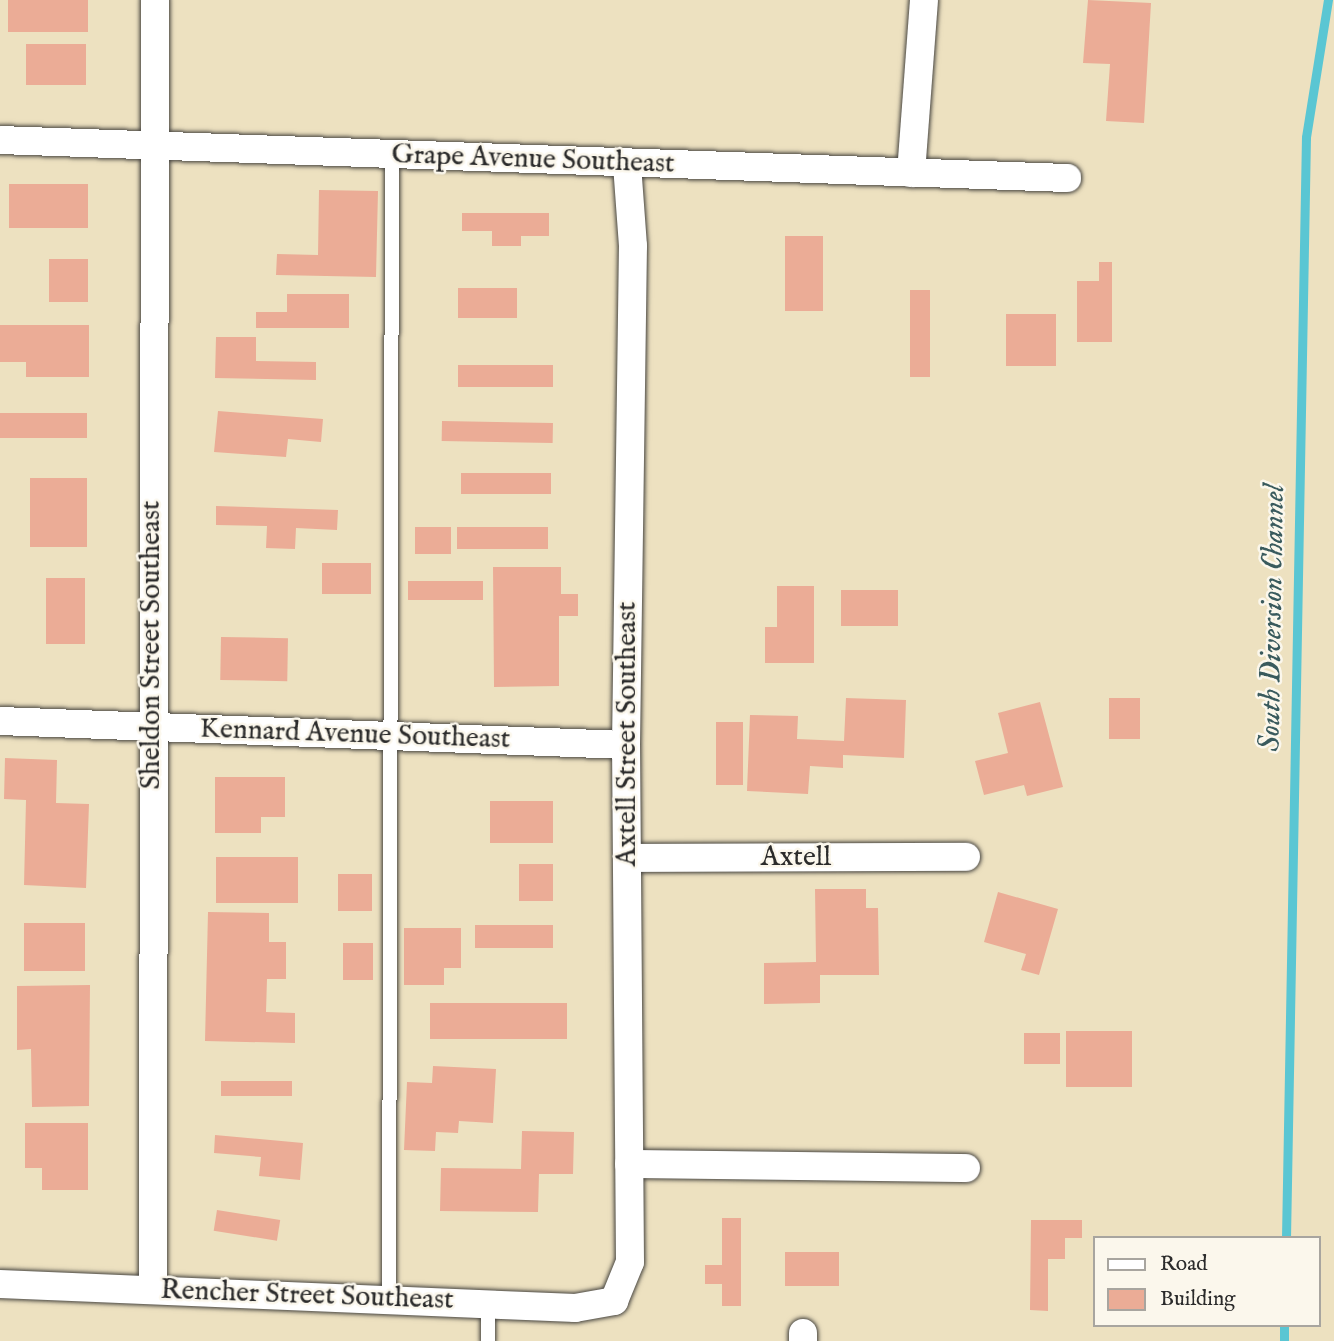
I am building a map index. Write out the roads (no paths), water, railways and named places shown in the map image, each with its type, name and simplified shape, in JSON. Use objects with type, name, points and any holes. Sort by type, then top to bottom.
[{"type":"street","name":"Sheldon Street Southeast","points":[[153,1290],[151,728],[155,0]]},
{"type":"street","points":[[912,173],[924,0]]},
{"type":"street","name":"Grape Avenue Southeast","points":[[0,140],[1067,178]]},
{"type":"street","name":"Axtell Street Southeast","points":[[614,1301],[630,1262],[626,745],[633,246],[627,164]]},
{"type":"street","name":"Kennard Avenue Southeast","points":[[0,722],[626,745]]},
{"type":"street","name":"Axtell","points":[[627,858],[966,857]]},
{"type":"street","points":[[629,1164],[966,1168]]},
{"type":"street","name":"Rencher Street Southeast","points":[[0,1284],[575,1308],[614,1301]]},
{"type":"lane","points":[[389,1300],[392,155]]},
{"type":"lane","points":[[488,1304],[488,1341]]},
{"type":"waterway","name":"South Diversion Channel","points":[[1286,1236],[1306,137],[1328,0]]},
{"type":"waterway","name":"South Diversion Channel","points":[[1284,1327],[1284,1341]]}]
